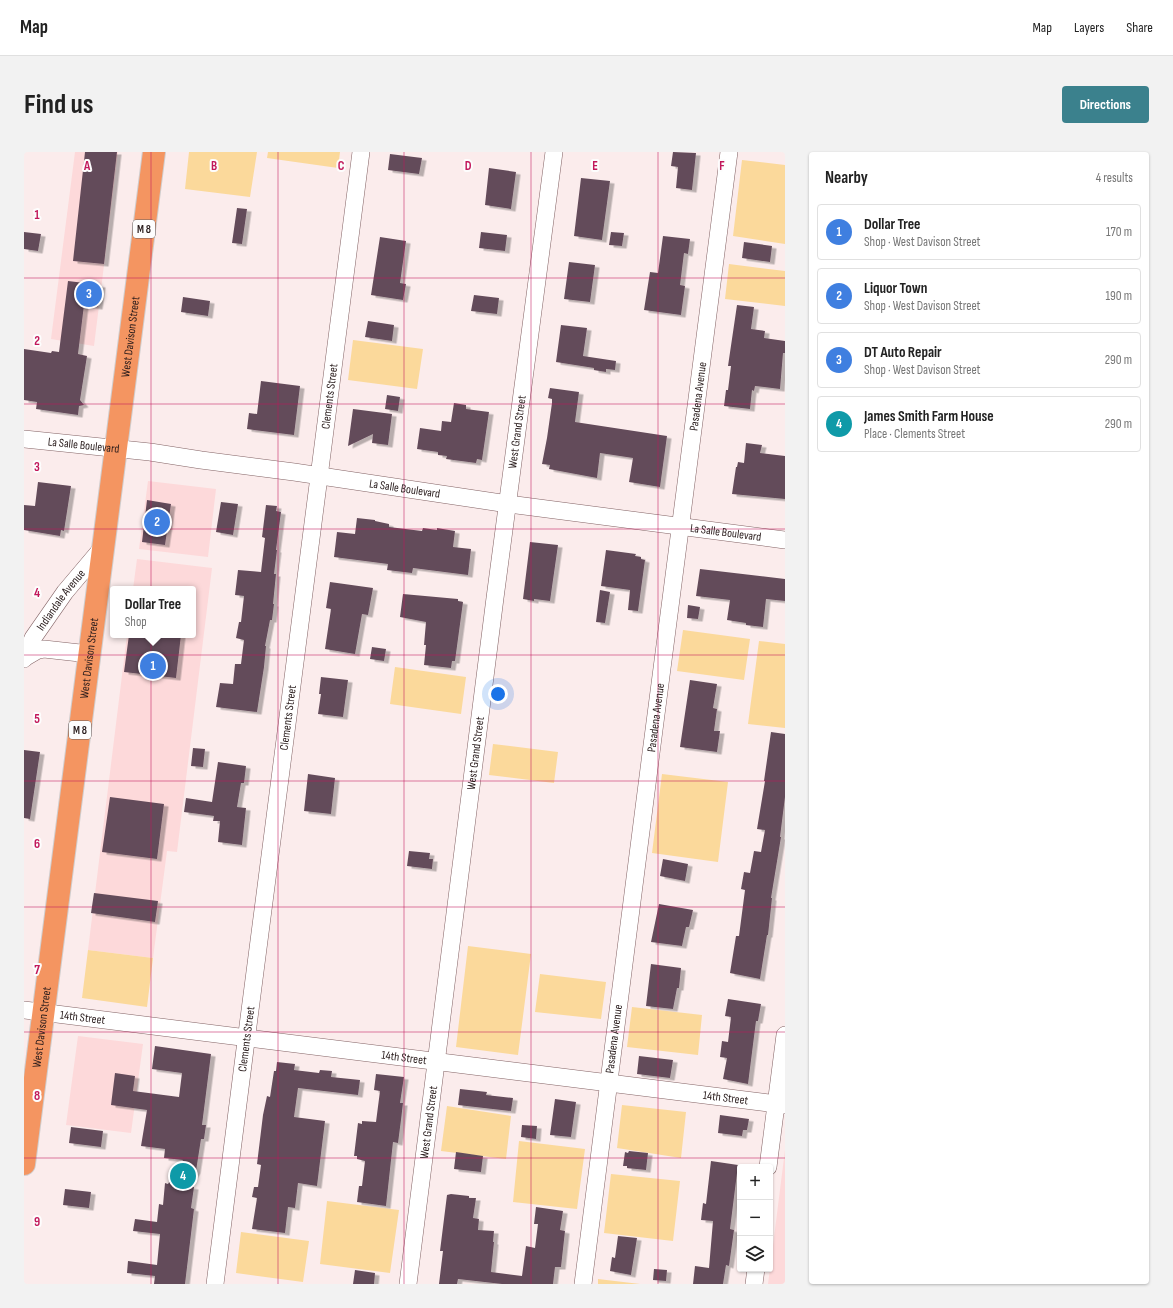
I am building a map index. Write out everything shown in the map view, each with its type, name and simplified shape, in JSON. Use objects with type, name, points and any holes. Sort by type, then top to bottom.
[{"type":"highway","name":"West Davison Street","points":[[24,1164],[34,1011],[89,654],[154,152]]},
{"type":"street","name":"Clements Street","points":[[215,1284],[361,152]]},
{"type":"street","name":"West Grand Street","points":[[408,1284],[554,152]]},
{"type":"street","name":"Pasadena Avenue","points":[[583,1284],[729,152]]},
{"type":"street","name":"La Salle Boulevard","points":[[24,439],[150,452],[508,504],[785,540]]},
{"type":"street","name":"Indiandale Avenue","points":[[25,658],[33,638],[61,597],[103,547]]},
{"type":"street","name":"Indiandale Avenue","points":[[25,658],[38,650],[44,649],[89,654]]},
{"type":"street","name":"14th Street","points":[[34,1011],[781,1104]]},
{"type":"street","points":[[769,1164],[781,1104],[785,1035]]},
{"type":"street","points":[[754,1284],[756,1272]]},
{"type":"shaded area","points":[[75,152],[118,152],[94,346],[51,339]]},
{"type":"shaded area","points":[[189,152],[257,152],[250,197],[185,189]]},
{"type":"shaded area","points":[[268,152],[340,152],[338,168],[267,158]]},
{"type":"shaded area","points":[[742,160],[785,165],[785,244],[733,236]]},
{"type":"shaded area","points":[[729,264],[785,271],[785,306],[725,299]]},
{"type":"shaded area","points":[[353,340],[423,349],[417,389],[348,380]]},
{"type":"shaded area","points":[[148,481],[216,489],[208,557],[139,549]]},
{"type":"shaded area","points":[[137,559],[212,568],[177,852],[167,851],[153,958],[88,950],[127,638],[196,638],[196,586],[133,586]]},
{"type":"shaded area","points":[[683,630],[750,639],[744,680],[677,671]]},
{"type":"shaded area","points":[[759,641],[785,644],[785,728],[748,724]]},
{"type":"shaded area","points":[[395,667],[466,677],[461,714],[390,704]]},
{"type":"shaded area","points":[[493,744],[558,752],[554,783],[489,775]]},
{"type":"shaded area","points":[[662,774],[728,782],[718,862],[652,853]]},
{"type":"shaded area","points":[[468,946],[531,954],[518,1055],[456,1047]]},
{"type":"shaded area","points":[[88,950],[153,958],[147,1007],[82,998]]},
{"type":"shaded area","points":[[540,974],[606,982],[601,1019],[535,1012]]},
{"type":"shaded area","points":[[632,1007],[702,1015],[698,1055],[627,1047]]},
{"type":"shaded area","points":[[78,1036],[143,1044],[131,1133],[66,1125]]},
{"type":"shaded area","points":[[622,1105],[686,1112],[681,1158],[617,1148]]},
{"type":"shaded area","points":[[447,1106],[511,1116],[506,1159],[441,1151]]},
{"type":"shaded area","points":[[519,1141],[585,1149],[577,1209],[513,1202]]},
{"type":"shaded area","points":[[785,1150],[785,1284],[768,1284],[770,1272],[773,1272],[773,1245]]},
{"type":"shaded area","points":[[611,1174],[680,1181],[673,1241],[604,1233]]},
{"type":"shaded area","points":[[327,1201],[399,1210],[390,1273],[320,1264]]},
{"type":"shaded area","points":[[241,1232],[309,1241],[303,1282],[236,1273]]},
{"type":"shaded area","points":[[598,1279],[640,1284],[598,1284]]},
{"type":"building","points":[[85,152],[117,152],[104,264],[73,261]]},
{"type":"building","points":[[673,152],[696,153],[692,190],[676,188],[678,167],[671,166]]},
{"type":"building","points":[[390,154],[422,158],[419,174],[388,170]]},
{"type":"building","points":[[489,168],[516,172],[511,209],[485,205]]},
{"type":"building","points":[[581,178],[610,181],[602,240],[574,236]]},
{"type":"building","points":[[237,208],[247,209],[242,244],[232,243]]},
{"type":"building","points":[[24,232],[41,234],[38,251],[24,249]]},
{"type":"building","points":[[481,232],[507,235],[505,251],[479,248]]},
{"type":"building","points":[[611,232],[624,233],[622,246],[609,245]]},
{"type":"building","points":[[663,236],[690,239],[688,254],[684,253],[680,285],[685,286],[681,315],[644,310],[650,272],[658,273]]},
{"type":"building","points":[[380,237],[406,241],[400,283],[406,284],[403,300],[371,295]]},
{"type":"building","points":[[744,242],[772,246],[770,262],[742,258]]},
{"type":"building","points":[[569,262],[595,265],[590,302],[564,299]]},
{"type":"building","points":[[68,281],[101,285],[98,307],[84,305],[78,354],[87,356],[80,400],[84,405],[79,406],[78,415],[36,409],[37,402],[24,400],[24,349],[51,353],[52,351],[59,352]]},
{"type":"building","points":[[474,295],[499,298],[497,314],[471,311]]},
{"type":"building","points":[[183,297],[210,301],[208,316],[181,312]]},
{"type":"building","points":[[737,305],[754,307],[751,329],[765,331],[764,338],[785,341],[785,353],[783,353],[780,389],[755,386],[754,391],[752,390],[750,409],[724,406],[726,390],[728,390],[731,366],[728,366]]},
{"type":"building","points":[[368,321],[394,325],[392,341],[365,337]]},
{"type":"building","points":[[561,325],[587,328],[583,356],[616,361],[615,370],[606,369],[606,372],[594,370],[594,368],[556,362]]},
{"type":"building","points":[[261,381],[300,386],[294,435],[247,429],[249,413],[257,414]]},
{"type":"building","points":[[550,388],[579,392],[575,422],[667,436],[660,487],[629,482],[633,458],[600,453],[597,478],[549,469],[550,465],[542,464],[552,403],[552,399],[548,398]]},
{"type":"building","points":[[387,395],[400,397],[398,411],[385,409]]},
{"type":"building","points":[[454,403],[466,405],[466,409],[489,412],[482,460],[477,459],[476,463],[446,459],[447,456],[438,455],[438,452],[417,449],[420,428],[441,431],[442,421],[451,422]]},
{"type":"building","points":[[353,409],[392,414],[388,445],[372,443],[373,434],[348,446]]},
{"type":"building","points":[[746,443],[762,445],[760,453],[785,456],[785,499],[732,494],[736,467],[738,462],[744,463]]},
{"type":"building","points":[[38,482],[71,486],[64,531],[61,530],[60,536],[24,530],[24,505],[35,506]]},
{"type":"building","points":[[147,500],[171,504],[165,545],[142,542]]},
{"type":"building","points":[[221,502],[238,504],[233,535],[216,532]]},
{"type":"building","points":[[266,505],[277,506],[276,511],[281,512],[274,574],[276,574],[274,604],[272,620],[270,620],[265,646],[264,667],[257,712],[216,707],[220,683],[233,684],[235,664],[241,664],[244,640],[236,638],[239,622],[241,622],[244,596],[235,595],[238,570],[261,572],[265,538],[262,537]]},
{"type":"building","points":[[357,518],[375,520],[389,524],[389,527],[422,531],[423,528],[437,530],[437,528],[455,531],[453,547],[471,549],[468,575],[413,568],[412,573],[387,570],[388,564],[334,557],[337,532],[355,534]]},
{"type":"building","points":[[530,542],[558,545],[550,601],[523,599]]},
{"type":"building","points":[[606,550],[636,554],[635,556],[641,557],[641,559],[645,560],[638,611],[628,610],[630,590],[601,586]]},
{"type":"building","points":[[700,569],[785,579],[785,601],[766,599],[763,627],[746,625],[746,623],[727,620],[730,600],[696,596]]},
{"type":"building","points":[[330,582],[373,588],[368,615],[362,614],[355,654],[325,649],[331,609],[326,608]]},
{"type":"building","points":[[600,590],[610,592],[605,623],[596,622]]},
{"type":"building","points":[[403,594],[458,599],[458,601],[463,602],[455,661],[452,661],[451,668],[424,665],[426,622],[400,617]]},
{"type":"building","points":[[688,605],[700,607],[698,619],[687,618]]},
{"type":"building","points":[[129,638],[181,638],[176,678],[124,672]]},
{"type":"building","points":[[372,647],[386,649],[384,661],[370,659]]},
{"type":"building","points":[[321,677],[348,680],[343,717],[318,714],[321,694],[319,694]]},
{"type":"building","points":[[690,680],[717,684],[713,708],[717,709],[714,731],[720,731],[717,752],[680,747]]},
{"type":"building","points":[[771,732],[785,734],[785,797],[781,837],[771,898],[768,935],[760,979],[730,973],[736,936],[739,936],[745,890],[741,889],[744,872],[750,873],[754,851],[761,852],[765,830],[757,829]]},
{"type":"building","points":[[193,748],[205,749],[203,767],[191,766]]},
{"type":"building","points":[[24,750],[40,752],[30,819],[24,818]]},
{"type":"building","points":[[218,762],[246,766],[244,783],[241,783],[237,807],[246,808],[242,845],[218,842],[220,821],[213,821],[214,816],[184,812],[186,798],[212,802]]},
{"type":"building","points":[[308,774],[335,778],[331,814],[304,811]]},
{"type":"building","points":[[110,797],[164,804],[157,859],[102,852]]},
{"type":"building","points":[[409,851],[430,853],[429,859],[433,859],[432,869],[407,866]]},
{"type":"building","points":[[663,859],[688,864],[685,881],[660,876]]},
{"type":"building","points":[[94,893],[158,901],[155,922],[91,913]]},
{"type":"building","points":[[659,904],[693,910],[689,927],[686,927],[682,946],[651,942]]},
{"type":"building","points":[[651,964],[681,968],[679,988],[677,988],[673,1009],[646,1006]]},
{"type":"building","points":[[728,999],[761,1004],[758,1021],[756,1021],[748,1084],[723,1079],[727,1058],[720,1057],[722,1041],[728,1042],[731,1017],[725,1016]]},
{"type":"building","points":[[155,1046],[211,1054],[202,1125],[206,1125],[204,1139],[201,1139],[196,1171],[187,1186],[194,1187],[191,1208],[194,1209],[185,1284],[154,1284],[155,1276],[127,1273],[128,1261],[157,1265],[160,1234],[133,1231],[135,1219],[157,1222],[159,1204],[163,1205],[165,1183],[168,1184],[183,1160],[164,1158],[165,1149],[141,1146],[147,1110],[111,1105],[115,1073],[135,1076],[133,1091],[179,1097],[182,1073],[152,1069]]},
{"type":"building","points":[[639,1056],[673,1060],[670,1078],[637,1074]]},
{"type":"building","points":[[277,1062],[295,1064],[294,1070],[319,1073],[320,1070],[332,1071],[331,1077],[360,1080],[358,1095],[298,1088],[294,1117],[325,1121],[317,1186],[298,1183],[295,1208],[288,1207],[285,1233],[252,1229],[257,1198],[252,1197],[254,1187],[258,1187],[261,1165],[257,1164],[263,1115],[267,1096],[270,1097]]},
{"type":"building","points":[[376,1074],[404,1077],[400,1103],[403,1103],[398,1143],[393,1142],[386,1206],[357,1202],[359,1186],[362,1186],[365,1161],[357,1159],[357,1156],[354,1156],[358,1123],[362,1124],[362,1121],[376,1122],[380,1091],[374,1090]]},
{"type":"building","points":[[460,1089],[487,1092],[486,1095],[513,1098],[511,1111],[458,1105]]},
{"type":"building","points":[[555,1099],[576,1102],[571,1137],[550,1135]]},
{"type":"building","points":[[720,1115],[749,1119],[747,1130],[743,1130],[742,1136],[718,1133]]},
{"type":"building","points":[[522,1125],[537,1126],[536,1139],[521,1137]]},
{"type":"building","points":[[71,1127],[103,1131],[101,1147],[69,1143]]},
{"type":"building","points":[[629,1151],[648,1153],[646,1170],[627,1168],[627,1166],[623,1166],[625,1152],[628,1153]]},
{"type":"building","points":[[456,1152],[483,1156],[481,1172],[454,1169]]},
{"type":"building","points":[[711,1161],[737,1165],[730,1229],[734,1230],[729,1266],[726,1265],[723,1284],[693,1284],[695,1266],[709,1268],[713,1221],[701,1220],[703,1203],[706,1204]]},
{"type":"building","points":[[65,1189],[91,1192],[89,1208],[63,1205]]},
{"type":"building","points":[[451,1194],[476,1198],[473,1218],[479,1219],[478,1230],[494,1231],[491,1272],[522,1276],[526,1246],[535,1248],[538,1224],[534,1224],[536,1207],[563,1211],[560,1230],[565,1231],[561,1267],[555,1267],[553,1284],[502,1284],[458,1279],[457,1284],[439,1284],[443,1251],[440,1251],[447,1195]]},
{"type":"building","points":[[618,1236],[637,1238],[631,1275],[610,1271],[612,1257],[615,1258]]},
{"type":"building","points":[[654,1269],[667,1270],[666,1281],[653,1280]]},
{"type":"building","points":[[355,1270],[375,1273],[374,1284],[353,1284]]},
{"type":"place","name":"DT Auto Repair","points":[[89,294]]},
{"type":"place","name":"Liquor Town","points":[[157,522]]},
{"type":"place","name":"Dollar Tree","points":[[153,666]]},
{"type":"place","name":"James Smith Farm House","points":[[183,1176]]}]
